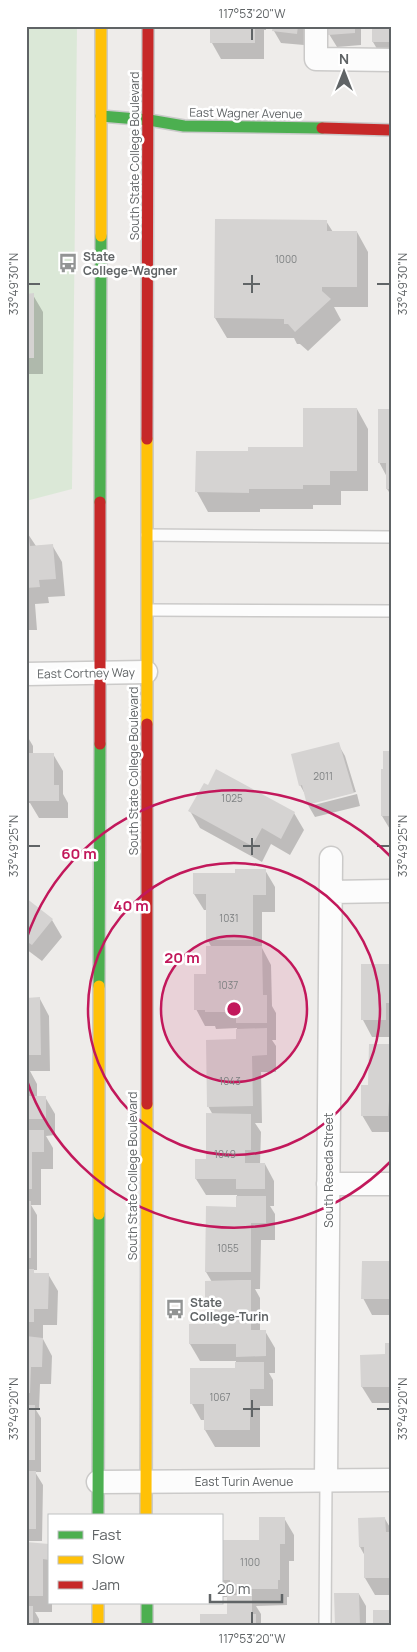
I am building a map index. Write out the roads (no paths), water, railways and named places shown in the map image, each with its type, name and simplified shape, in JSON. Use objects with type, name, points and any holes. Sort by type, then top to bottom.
[{"type":"main road","points":[[98,1514],[102,26]]},
{"type":"main road","name":"South State College Boulevard","points":[[146,1514],[148,26]]},
{"type":"main road","name":"East Wagner Avenue","points":[[101,116],[149,120],[184,126],[275,126],[391,130]]},
{"type":"main road","points":[[98,1604],[98,1626]]},
{"type":"main road","points":[[146,1604],[147,1626]]},
{"type":"street","points":[[316,26],[316,60],[391,60]]},
{"type":"street","name":"East Cortney Way","points":[[26,674],[146,672]]},
{"type":"street","name":"South Reseda Street","points":[[326,1481],[331,858]]},
{"type":"street","points":[[331,892],[391,891]]},
{"type":"street","points":[[328,1184],[391,1184]]},
{"type":"street","name":"East Turin Avenue","points":[[98,1482],[391,1480]]},
{"type":"lane","points":[[147,535],[391,537]]},
{"type":"lane","points":[[147,610],[391,611]]},
{"type":"lane","points":[[325,1626],[326,1481]]},
{"type":"place","name":"State College-Wagner","points":[[68,263]]},
{"type":"place","name":"State College-Turin","points":[[175,1309]]}]
